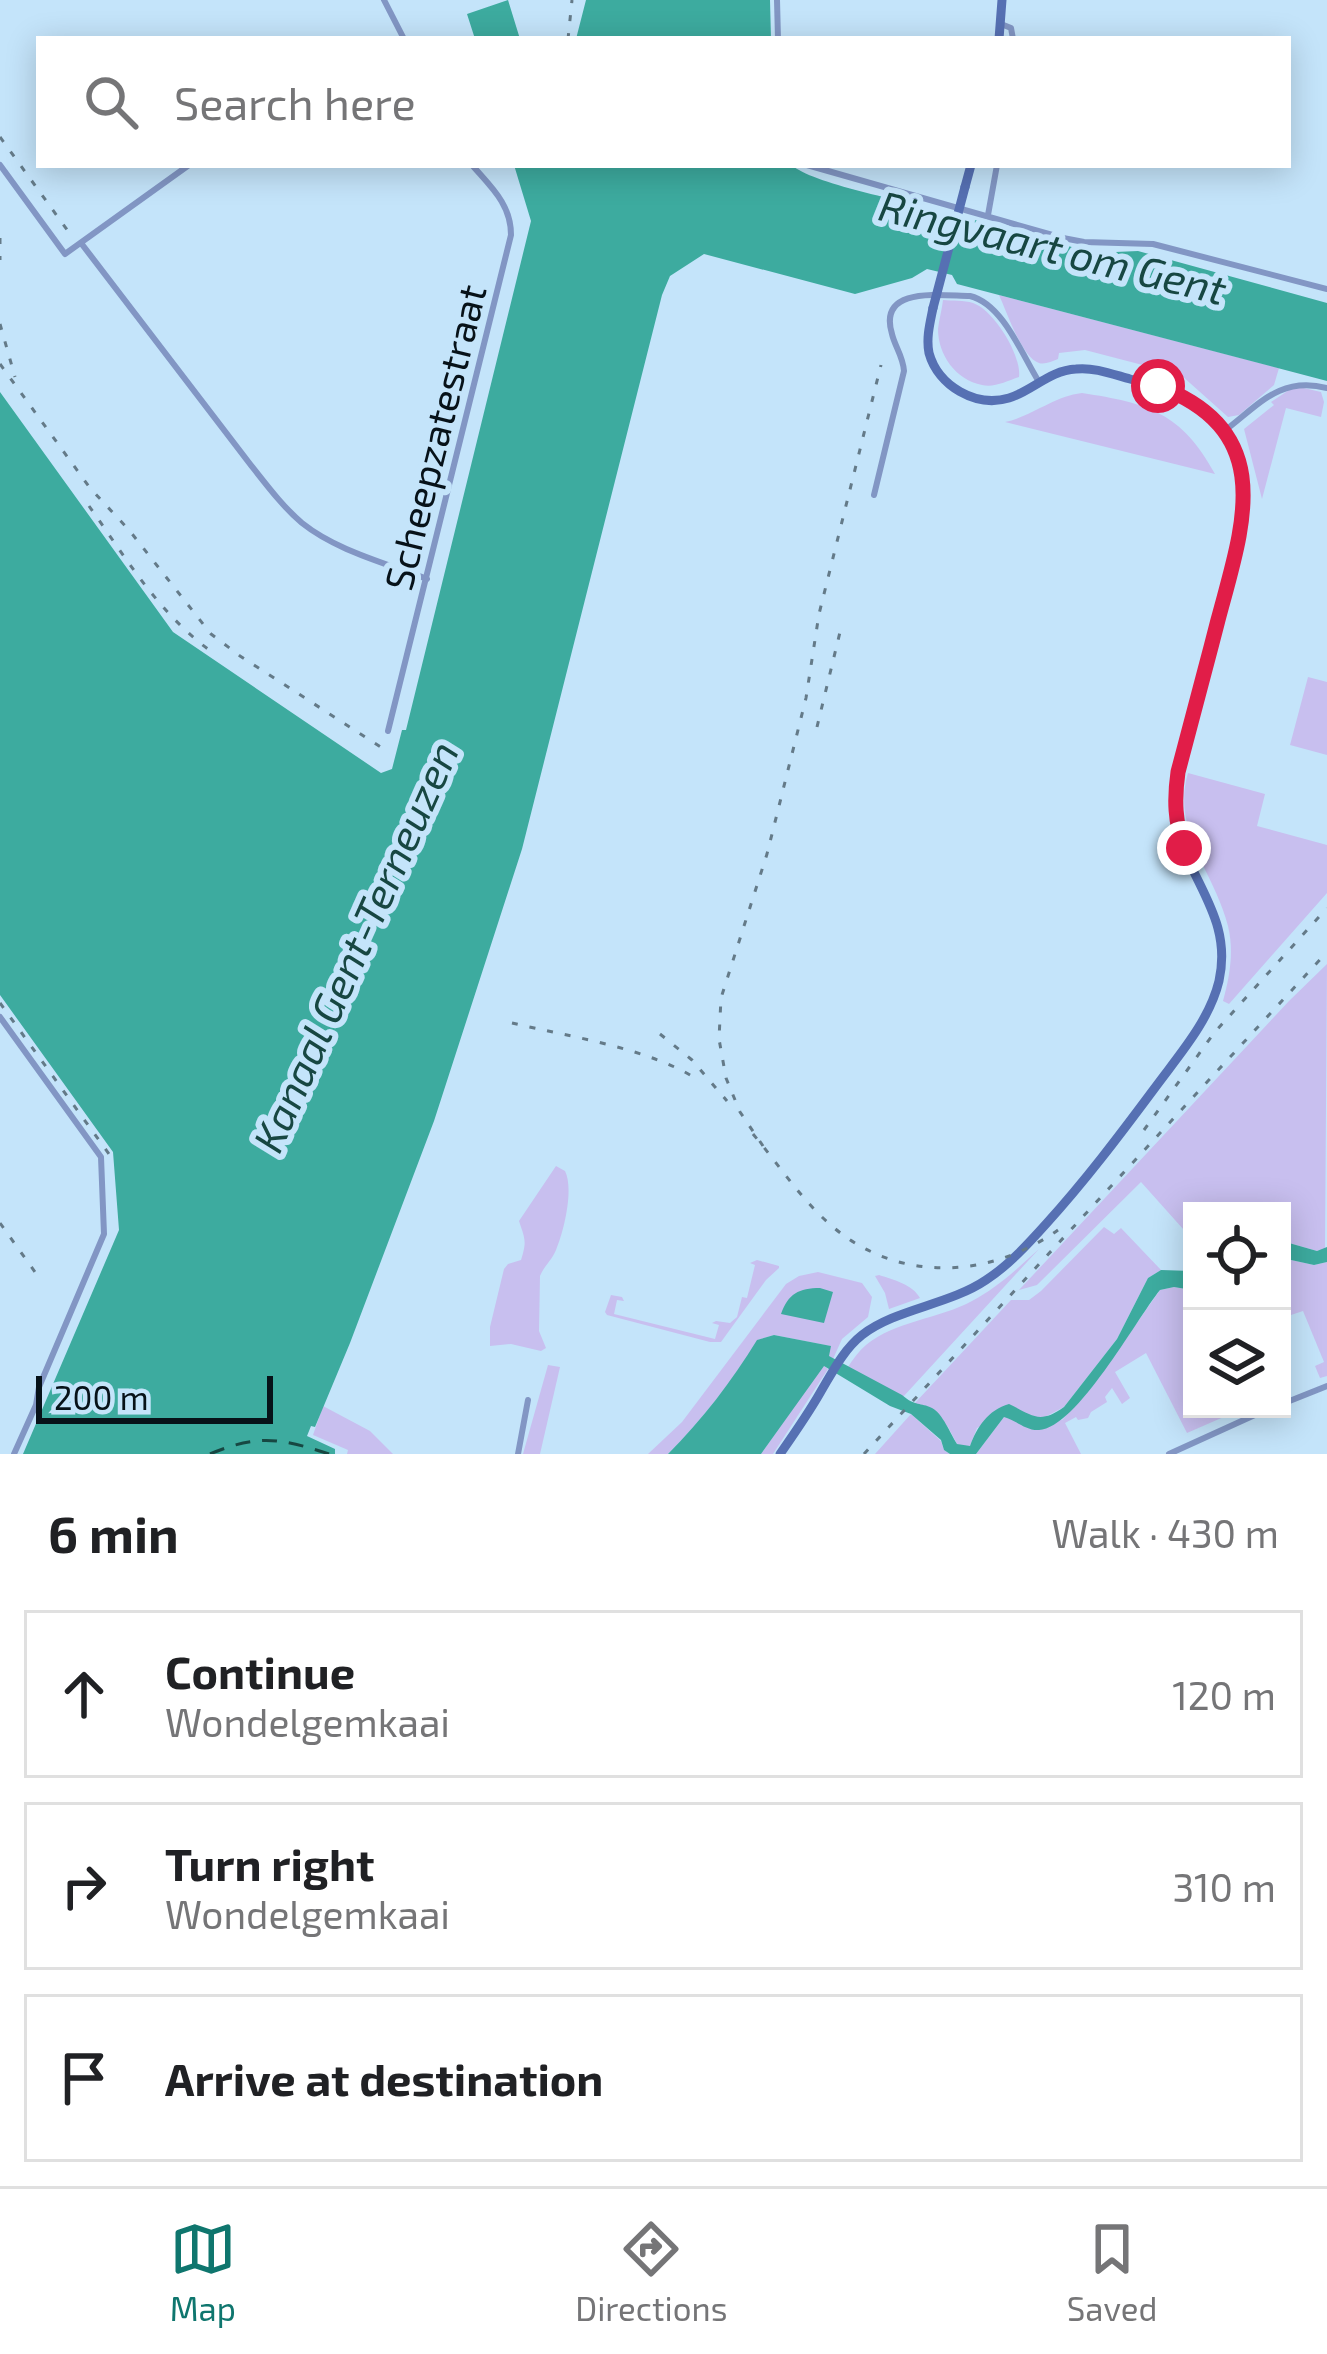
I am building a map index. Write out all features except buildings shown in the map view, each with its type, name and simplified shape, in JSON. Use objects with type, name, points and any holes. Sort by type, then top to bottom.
[{"type":"main road","points":[[999,36],[1002,0]]},
{"type":"main road","points":[[780,1454],[855,1341],[873,1328],[958,1297],[990,1278],[1099,1165],[1195,1032],[1214,997],[1222,954],[1218,924],[1184,848],[1175,799],[1244,519],[1242,474],[1223,432],[1194,403],[1158,386],[1082,368],[1058,372],[997,400],[957,390],[938,373],[929,354],[928,332],[970,168]]},
{"type":"street","points":[[384,0],[402,36]]},
{"type":"street","points":[[777,0],[778,36]]},
{"type":"street","points":[[1000,24],[1011,28],[1012,36]]},
{"type":"street","points":[[0,165],[65,254],[185,168]]},
{"type":"street","name":"Scheepzatestraat","points":[[388,731],[511,235],[501,198],[475,168]]},
{"type":"street","points":[[818,168],[1063,238],[1153,244],[1327,289]]},
{"type":"street","points":[[988,216],[996,168]]},
{"type":"street","points":[[81,243],[272,492],[303,523],[338,544],[427,579]]},
{"type":"street","points":[[874,494],[904,370],[890,327],[899,302],[914,296],[981,298],[995,310],[1039,382]]},
{"type":"street","points":[[1223,432],[1288,386],[1304,382],[1327,388]]},
{"type":"street","points":[[0,1017],[101,1157],[104,1234],[14,1454]]},
{"type":"street","points":[[1291,1400],[1327,1386]]},
{"type":"street","points":[[518,1454],[528,1400]]},
{"type":"street","points":[[1169,1454],[1248,1418]]},
{"type":"shaded area","points":[[999,295],[1279,368],[1274,385],[1239,415],[1228,417],[1181,375],[1085,350],[1059,353],[1058,359],[1039,363],[1021,343]]},
{"type":"shaded area","points":[[943,300],[973,303],[998,324],[1011,346],[1019,377],[987,386],[957,372],[939,339]]},
{"type":"shaded area","points":[[1295,386],[1321,392],[1321,417],[1286,408],[1262,499],[1244,429]]},
{"type":"shaded area","points":[[1082,393],[1161,414],[1190,437],[1215,474],[1005,422]]},
{"type":"shaded area","points":[[1308,677],[1327,682],[1327,755],[1290,745]]},
{"type":"shaded area","points":[[1188,773],[1265,794],[1257,826],[1327,845],[1327,893],[1229,1004],[1223,1001],[1230,935],[1185,814]]},
{"type":"shaded area","points":[[1327,964],[1325,1249],[1291,1244],[1291,1202],[1183,1202],[1183,1229],[1141,1182],[1037,1285],[1019,1290]]},
{"type":"shaded area","points":[[556,1166],[568,1179],[568,1199],[559,1242],[540,1276],[539,1331],[546,1348],[490,1346],[504,1269],[523,1254],[519,1221]]},
{"type":"shaded area","points":[[1104,1227],[1114,1234],[1121,1228],[1161,1270],[1148,1278],[1117,1339],[1064,1407],[1045,1417],[1027,1417],[1018,1409],[977,1428],[970,1446],[957,1444],[948,1427],[914,1404],[1011,1300],[1029,1300],[1041,1291]]},
{"type":"shaded area","points":[[1039,1249],[903,1397],[848,1367],[878,1337],[972,1301]]},
{"type":"shaded area","points":[[757,1260],[779,1268],[721,1342],[605,1312],[611,1295],[622,1297],[614,1314],[715,1339],[719,1325],[712,1323],[730,1323],[737,1317],[755,1265],[750,1263]]},
{"type":"shaded area","points":[[1291,1260],[1314,1265],[1327,1262],[1327,1376],[1320,1378],[1315,1366],[1324,1362],[1303,1311],[1291,1315]]},
{"type":"shaded area","points":[[818,1272],[862,1283],[872,1297],[868,1317],[842,1339],[833,1359],[828,1356],[830,1346],[774,1335],[758,1340],[681,1441],[668,1454],[648,1454],[682,1422],[786,1284]]},
{"type":"shaded area","points":[[875,1276],[907,1286],[920,1298],[889,1309]]},
{"type":"shaded area","points":[[1183,1288],[1183,1418],[1221,1418],[1187,1433],[1146,1353],[1115,1372],[1130,1398],[1122,1404],[1112,1388],[1107,1402],[1088,1418],[1065,1423],[1081,1454],[976,1454],[1004,1417],[1062,1420],[1091,1388],[1160,1290]]},
{"type":"shaded area","points":[[548,1365],[560,1367],[540,1454],[523,1454]]},
{"type":"shaded area","points":[[823,1365],[828,1369],[773,1454],[761,1454]]},
{"type":"shaded area","points":[[323,1406],[370,1431],[393,1454],[347,1454],[348,1450],[313,1435]]},
{"type":"shaded area","points":[[911,1414],[941,1441],[950,1454],[875,1454]]},
{"type":"water","points":[[508,0],[519,36],[474,36],[467,14]]},
{"type":"water","points":[[586,0],[770,0],[771,36],[577,36]]},
{"type":"water","points":[[515,168],[796,168],[838,185],[938,210],[945,220],[966,226],[976,220],[1093,253],[1138,251],[1327,303],[1327,381],[957,284],[952,275],[927,269],[855,294],[704,254],[670,276],[522,849],[434,1121],[350,1343],[307,1436],[335,1449],[335,1454],[23,1454],[119,1230],[113,1152],[0,995],[0,392],[173,632],[381,773],[392,769],[402,730],[406,730],[531,221]]},
{"type":"water","points":[[1291,1244],[1317,1251],[1327,1247],[1327,1262],[1314,1265],[1291,1260]]},
{"type":"water","points":[[1161,1270],[1183,1271],[1183,1288],[1160,1290],[1070,1412],[1039,1430],[1004,1417],[976,1454],[950,1454],[911,1414],[824,1366],[761,1454],[668,1454],[716,1400],[757,1340],[774,1335],[831,1346],[829,1356],[932,1408],[957,1444],[970,1446],[984,1420],[1009,1404],[1042,1417],[1064,1407],[1117,1339],[1148,1278]]},
{"type":"water","points":[[820,1288],[833,1292],[824,1323],[781,1314],[795,1294]]},
{"type":"ferry route","points":[[210,1454],[269,1440],[329,1454]]},
{"type":"railway","points":[[568,36],[572,0]]},
{"type":"railway","points":[[0,137],[68,231]]},
{"type":"railway","points":[[0,238],[0,260]]},
{"type":"railway","points":[[0,324],[15,377]]},
{"type":"railway","points":[[0,364],[90,488],[211,634],[390,753]]},
{"type":"railway","points":[[763,1146],[740,1112],[726,1078],[719,1039],[721,998],[767,854],[806,698],[819,614],[881,365]]},
{"type":"railway","points":[[89,506],[160,603],[212,652]]},
{"type":"railway","points":[[817,727],[841,628]]},
{"type":"railway","points":[[1144,1130],[1214,1033],[1327,908]]},
{"type":"railway","points":[[864,1454],[1327,952]]},
{"type":"railway","points":[[0,1003],[109,1154]]},
{"type":"railway","points":[[512,1023],[634,1052],[700,1081]]},
{"type":"railway","points":[[660,1034],[692,1060],[727,1101]]},
{"type":"railway","points":[[753,1134],[822,1217],[859,1245],[886,1258],[944,1268],[974,1265],[1003,1258],[1058,1230]]},
{"type":"railway","points":[[0,1223],[40,1279]]},
{"type":"route","points":[[1158,386],[1183,396],[1215,422],[1239,461],[1245,489],[1240,536],[1178,772],[1176,820],[1184,848]]},
{"type":"water label","name":"Ringvaart om Gent","points":[[1053,246]]},
{"type":"water label","name":"Kanaal Gent-Terneuzen","points":[[354,946]]}]
